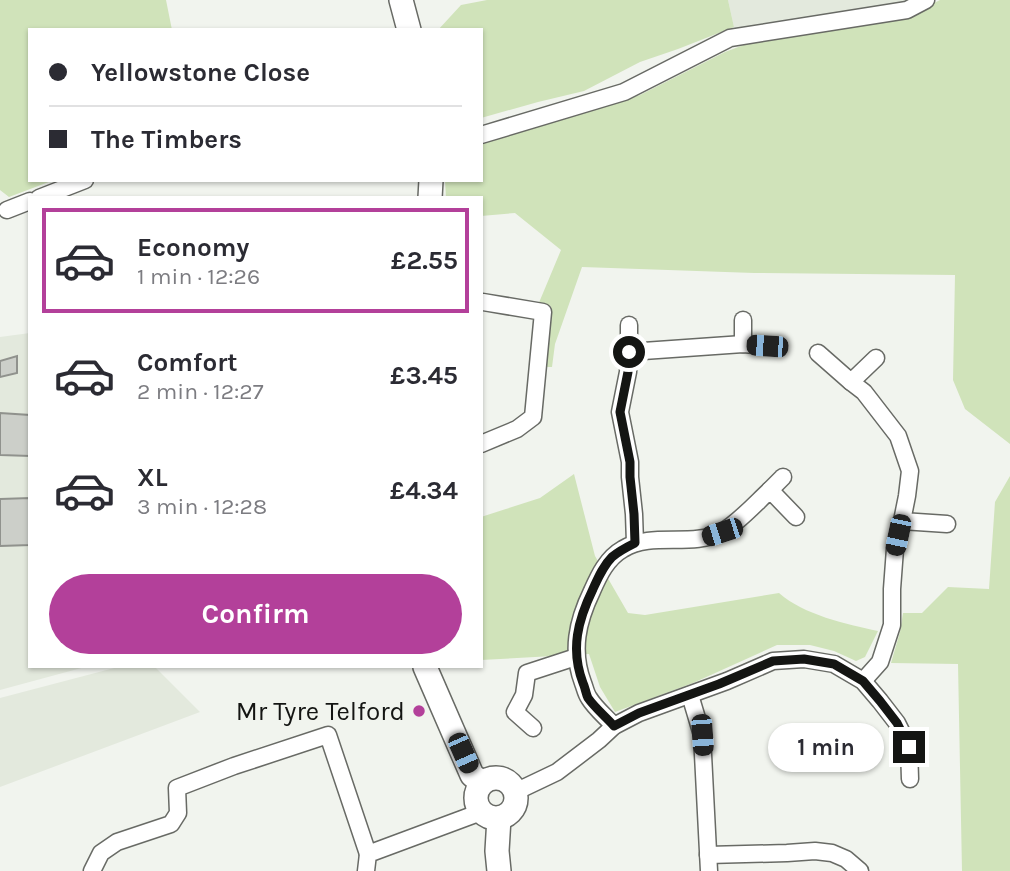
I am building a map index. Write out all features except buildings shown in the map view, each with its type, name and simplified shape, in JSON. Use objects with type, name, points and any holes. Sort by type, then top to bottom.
[{"type":"street","points":[[401,0],[408,28]]},
{"type":"street","points":[[483,134],[624,92],[730,38],[907,10],[926,0]]},
{"type":"street","points":[[44,196],[80,182]]},
{"type":"street","points":[[7,210],[28,202]]},
{"type":"street","points":[[483,302],[543,312],[533,417],[517,429],[483,443]]},
{"type":"street","points":[[743,320],[743,344]]},
{"type":"street","points":[[629,324],[628,372],[620,412],[630,462],[635,543]]},
{"type":"street","points":[[629,352],[743,344],[767,346]]},
{"type":"street","points":[[818,353],[864,392],[898,436],[910,471],[895,549],[892,625],[880,662],[863,681]]},
{"type":"street","points":[[851,382],[876,358]]},
{"type":"street","points":[[614,726],[589,698],[576,657],[579,624],[599,575],[611,557],[635,543],[687,540],[722,532],[783,477]]},
{"type":"street","points":[[770,490],[796,517]]},
{"type":"street","points":[[902,521],[947,524]]},
{"type":"street","points":[[533,728],[516,712],[524,695],[527,673],[576,657]]},
{"type":"street","points":[[515,792],[557,772],[614,726],[639,713],[773,661],[804,659],[834,664],[863,681],[897,723],[909,747],[910,779]]},
{"type":"street","points":[[425,668],[472,775],[482,783]]},
{"type":"street","points":[[690,695],[702,735],[708,863],[815,851],[832,853],[846,859],[860,871]]},
{"type":"street","points":[[92,871],[101,853],[117,842],[171,824],[178,813],[177,788],[328,735],[368,854],[366,871]]},
{"type":"street","points":[[368,854],[490,815],[507,814],[512,810],[516,799],[515,792],[505,780],[497,778],[482,783],[475,795],[477,804],[490,815],[499,871]]},
{"type":"shaded area","points":[[728,0],[910,0],[907,10],[742,36],[734,27]]},
{"type":"shaded area","points":[[28,333],[28,668],[81,668],[0,690],[0,337]]},
{"type":"shaded area","points":[[114,668],[156,668],[200,712],[0,787],[0,698]]},
{"type":"green space","points":[[0,0],[166,0],[172,28],[28,28],[28,182],[49,182],[9,197],[0,190]]},
{"type":"green space","points":[[487,0],[728,0],[734,27],[640,62],[584,91],[483,117],[483,28],[440,28],[461,5]]},
{"type":"green space","points":[[940,0],[1010,0],[1010,444],[965,409],[953,380],[955,275],[754,273],[582,267],[555,344],[552,367],[544,367],[551,306],[538,305],[561,250],[515,213],[483,216],[483,196],[446,196],[445,182],[483,182],[483,142],[640,95],[725,52],[757,40],[905,18]]},
{"type":"green space","points":[[574,474],[595,556],[628,613],[645,615],[779,593],[813,613],[878,631],[865,657],[856,661],[834,651],[810,645],[777,645],[693,683],[615,712],[600,687],[589,654],[483,660],[483,516],[540,498]]},
{"type":"green space","points":[[1010,476],[1010,871],[962,871],[958,664],[891,663],[903,613],[922,613],[948,587],[989,589],[995,502]]},
{"type":"place","name":"Mr Tyre Telford","points":[[419,711]]},
{"type":"route","points":[[629,352],[620,412],[630,462],[635,543],[611,557],[604,566],[579,624],[576,657],[589,698],[614,726],[639,713],[773,661],[804,659],[834,664],[863,681],[897,723],[909,747]]}]
